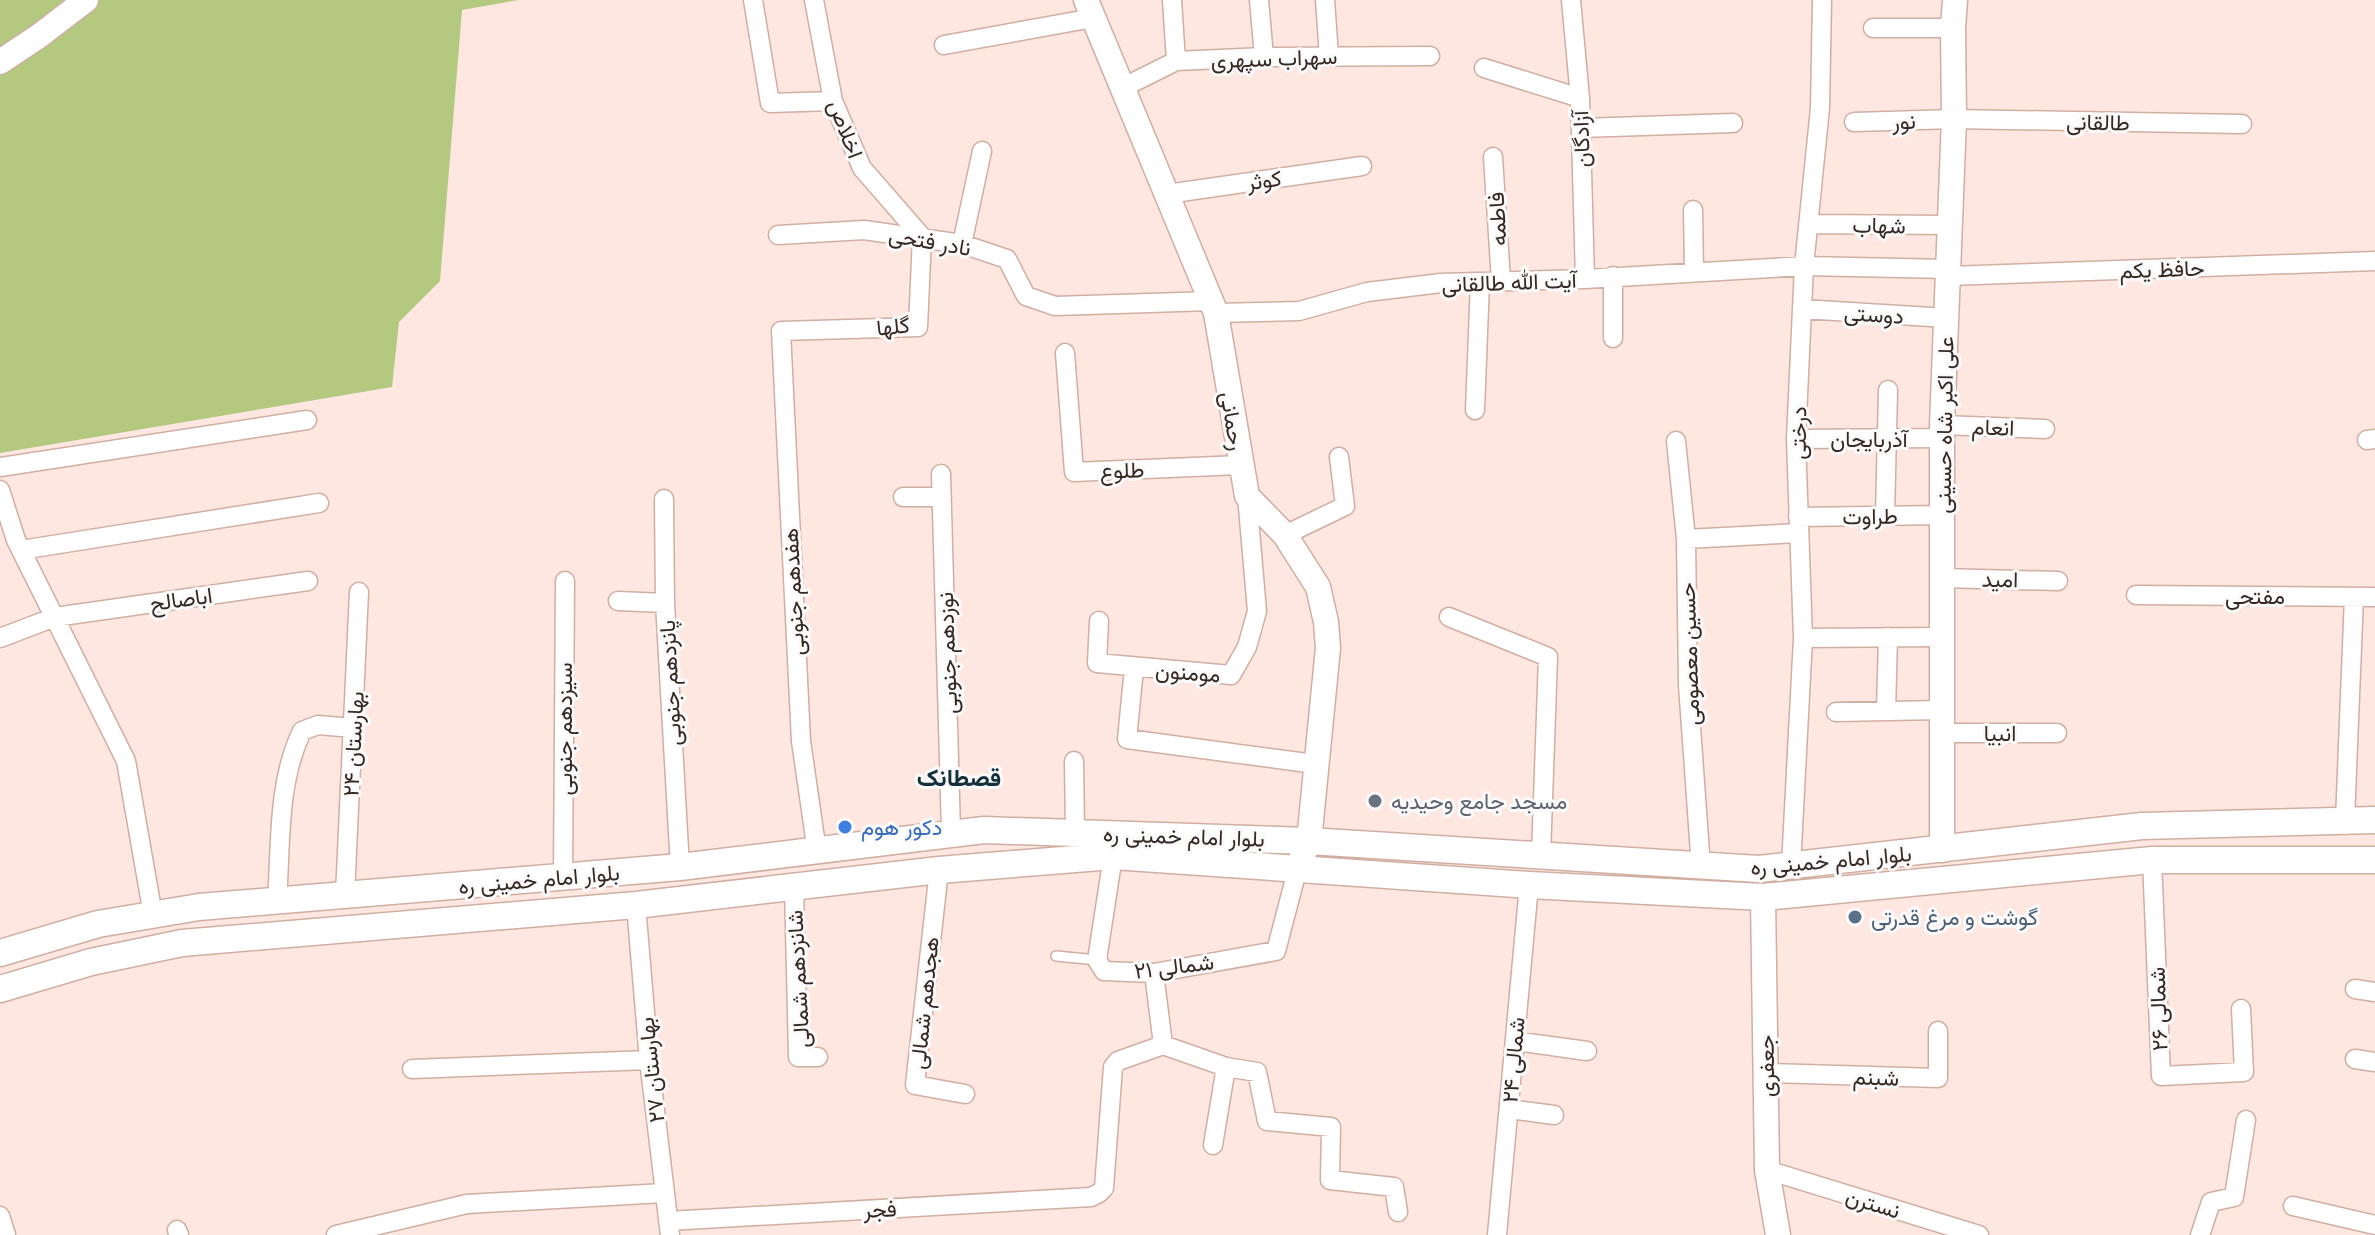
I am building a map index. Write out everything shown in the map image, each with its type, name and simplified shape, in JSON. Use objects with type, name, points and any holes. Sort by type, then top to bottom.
[{"type":"main road","name":"بلوار امام خمینی ره","points":[[0,953],[98,924],[199,907],[680,867],[817,852],[951,832],[1075,831],[1309,841],[1759,869],[2142,826],[2375,820]]},
{"type":"main road","name":"بلوار امام خمینی ره","points":[[0,989],[91,962],[182,943],[636,905],[939,870],[1113,856],[1529,885],[1763,897],[2152,860],[2375,860]]},
{"type":"street","points":[[0,62],[86,0]]},
{"type":"street","points":[[753,0],[770,103],[833,101]]},
{"type":"street","name":"اخلاص","points":[[814,0],[833,101],[862,168],[922,237]]},
{"type":"street","points":[[1172,0],[1176,61]]},
{"type":"street","points":[[1259,0],[1264,57]]},
{"type":"street","points":[[1325,0],[1329,56]]},
{"type":"street","name":"آزادگان","points":[[1571,0],[1580,98],[1585,279]]},
{"type":"street","name":"درختی","points":[[1791,866],[1803,638],[1796,439],[1804,266],[1820,108],[1822,0]]},
{"type":"street","name":"علی اکبر شاه حسینی","points":[[1942,850],[1942,432],[1954,119],[1955,0]]},
{"type":"street","points":[[944,45],[1090,9]]},
{"type":"street","name":"رحمانی","points":[[1090,9],[1213,307],[1247,496]]},
{"type":"street","points":[[1873,28],[1953,28]]},
{"type":"street","name":"سهراب سپهری","points":[[1124,87],[1176,61],[1430,56]]},
{"type":"street","points":[[1484,68],[1580,98]]},
{"type":"street","name":"نور","points":[[1854,122],[1954,119]]},
{"type":"street","name":"طالقانی","points":[[1954,119],[2242,124]]},
{"type":"street","points":[[1581,128],[1733,123]]},
{"type":"street","points":[[962,244],[982,151]]},
{"type":"street","name":"فاطمه","points":[[1493,157],[1501,281]]},
{"type":"street","name":"کوثر","points":[[1167,194],[1362,166]]},
{"type":"street","points":[[1693,210],[1694,272]]},
{"type":"street","name":"شهاب","points":[[1808,224],[1950,225]]},
{"type":"street","name":"نادر فتحی","points":[[778,235],[864,230],[962,244],[1007,259],[1026,296],[1055,306],[1213,307]]},
{"type":"street","name":"گلها","points":[[781,331],[918,327],[922,237]]},
{"type":"street","name":"حافظ یکم","points":[[1804,266],[1949,272],[2375,261]]},
{"type":"street","name":"آیت الله طالقانی","points":[[1213,307],[1299,311],[1367,292],[1441,283],[1585,279],[1804,266]]},
{"type":"street","points":[[1613,276],[1613,338]]},
{"type":"street","points":[[1475,410],[1480,282]]},
{"type":"street","name":"دوستی","points":[[1802,309],[1947,318]]},
{"type":"street","name":"هفدهم جنوبی","points":[[781,331],[801,741],[817,852]]},
{"type":"street","name":"طلوع","points":[[1065,353],[1074,472],[1240,465]]},
{"type":"street","points":[[1885,516],[1888,390]]},
{"type":"street","points":[[0,467],[307,420]]},
{"type":"street","name":"انعام","points":[[1942,432],[2045,429]]},
{"type":"street","name":"آذربایجان","points":[[1796,439],[1886,439],[1942,432]]},
{"type":"street","name":"حسین معصومی","points":[[1676,441],[1686,539],[1688,685],[1701,867]]},
{"type":"street","points":[[1285,535],[1345,506],[1339,457]]},
{"type":"street","name":"نوزدهم جنوبی","points":[[941,474],[951,832]]},
{"type":"street","points":[[0,490],[21,550],[126,761],[153,915]]},
{"type":"street","points":[[1247,496],[1285,535],[1318,587],[1326,622],[1328,648],[1309,841],[1298,867]]},
{"type":"street","name":"مومنون","points":[[1099,621],[1097,663],[1231,675],[1247,647],[1257,611],[1247,496]]},
{"type":"street","points":[[903,497],[942,497]]},
{"type":"street","name":"پانزدهم جنوبی","points":[[664,499],[665,603],[680,867]]},
{"type":"street","points":[[21,550],[319,503]]},
{"type":"street","name":"طراوت","points":[[1686,539],[1885,516],[1942,515]]},
{"type":"street","name":"امید","points":[[1942,578],[2058,581]]},
{"type":"street","name":"اباصالح","points":[[0,638],[55,617],[308,581]]},
{"type":"street","name":"سیزدهم جنوبی","points":[[563,877],[565,581]]},
{"type":"street","name":"بهارستان ۲۴","points":[[345,895],[359,592]]},
{"type":"street","name":"مفتحی","points":[[2136,595],[2375,597]]},
{"type":"street","points":[[2345,820],[2354,597]]},
{"type":"street","points":[[618,601],[665,603]]},
{"type":"street","points":[[1449,617],[1548,657],[1541,856]]},
{"type":"street","points":[[1886,711],[1888,637]]},
{"type":"street","points":[[1803,638],[1942,637]]},
{"type":"street","points":[[1134,668],[1127,739],[1315,764]]},
{"type":"street","name":"انبیا","points":[[1836,712],[1886,711],[1942,722],[2057,733]]},
{"type":"street","points":[[277,901],[285,781],[294,749],[302,731],[318,725],[353,728]]},
{"type":"street","points":[[1074,761],[1075,831]]},
{"type":"street","points":[[1097,960],[1113,856]]},
{"type":"street","name":"۲۶ شمالی","points":[[2152,860],[2161,1076],[2244,1072],[2241,1009]]},
{"type":"street","name":"۲۱ شمالی","points":[[1097,960],[1104,971],[1154,973],[1276,951],[1298,867]]},
{"type":"street","name":"هجدهم شمالی","points":[[939,870],[915,1085],[965,1094]]},
{"type":"street","name":"۲۴ شمالی","points":[[1497,1235],[1529,885]]},
{"type":"street","name":"شانزدهم شمالی","points":[[794,886],[798,1057],[818,1057]]},
{"type":"street","name":"جعفری","points":[[1763,897],[1767,1170],[1778,1235]]},
{"type":"street","name":"بهارستان ۲۷","points":[[636,905],[649,1060],[669,1228]]},
{"type":"street","points":[[1154,973],[1163,1045],[1226,1067],[1257,1072],[1267,1121],[1331,1127],[1330,1180],[1394,1187],[1398,1212]]},
{"type":"street","points":[[2355,989],[2375,992]]},
{"type":"street","name":"شبنم","points":[[1766,1073],[1938,1078],[1938,1031]]},
{"type":"street","points":[[1515,1041],[1587,1051]]},
{"type":"street","name":"فجر","points":[[669,1228],[1091,1197],[1104,1188],[1113,1067],[1118,1061],[1163,1045]]},
{"type":"street","points":[[2355,1059],[2375,1062]]},
{"type":"street","points":[[412,1069],[649,1060]]},
{"type":"street","points":[[1213,1145],[1226,1067]]},
{"type":"street","points":[[1509,1109],[1554,1115]]},
{"type":"street","points":[[2200,1235],[2211,1202],[2234,1197],[2246,1120]]},
{"type":"street","name":"نسترن","points":[[1767,1170],[1979,1235]]},
{"type":"street","points":[[336,1235],[467,1204],[664,1193]]},
{"type":"street","points":[[2293,1206],[2375,1225]]},
{"type":"street","points":[[0,1216],[6,1235]]},
{"type":"lane","points":[[1056,956],[1097,960]]},
{"type":"green space","points":[[0,0],[518,0],[462,10],[440,281],[399,322],[392,387],[0,453]]},
{"type":"place","name":"مسجد جامع وحیدیه","points":[[1375,801]]},
{"type":"place","name":"دکور هوم","points":[[845,827]]},
{"type":"place","name":"گوشت و مرغ قدرتی","points":[[1855,917]]},
{"type":"district","name":"قصطانک","points":[[959,778]]}]
